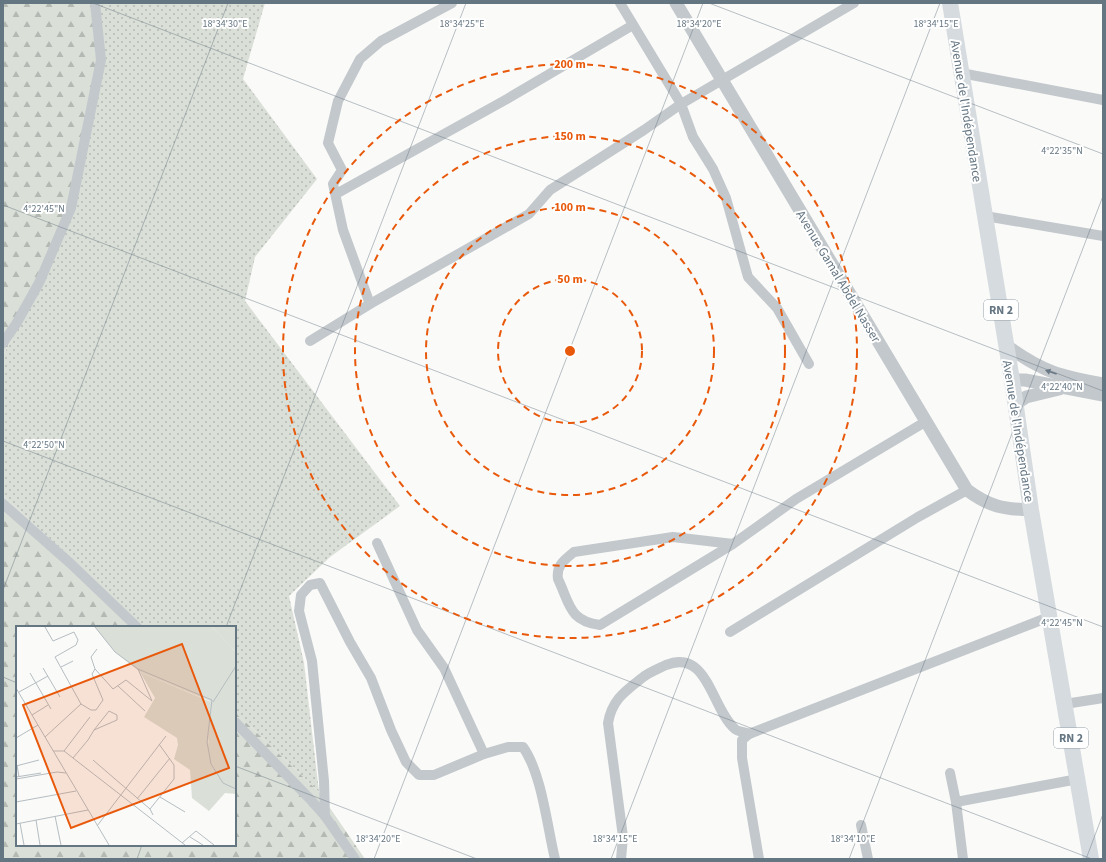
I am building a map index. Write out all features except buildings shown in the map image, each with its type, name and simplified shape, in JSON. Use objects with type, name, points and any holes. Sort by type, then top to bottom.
[{"type":"main road","name":"Avenue de l'Indépendance","points":[[950,3],[1007,346],[1031,510],[1091,859]]},
{"type":"street","points":[[3,343],[16,324],[39,283],[71,208],[85,145],[101,60],[95,3]]},
{"type":"street","points":[[370,304],[343,230],[333,184],[342,170],[328,143],[338,101],[360,58],[388,38],[452,3]]},
{"type":"street","points":[[620,3],[681,104],[693,137],[713,169],[726,198],[748,277],[777,308],[809,364]]},
{"type":"street","name":"Avenue Gamal Abdel Nasser","points":[[676,3],[967,490],[983,502],[996,506],[1031,510]]},
{"type":"street","points":[[310,341],[370,304],[529,214],[550,190],[644,130],[681,104],[854,3]]},
{"type":"street","points":[[336,194],[507,99],[633,25]]},
{"type":"street","points":[[961,73],[1103,100]]},
{"type":"street","points":[[985,216],[1103,236]]},
{"type":"street","points":[[1007,346],[1043,370],[1061,376],[1103,384]]},
{"type":"street","points":[[1012,380],[1025,380],[1103,395]]},
{"type":"street","points":[[1016,404],[1026,397],[1063,388]]},
{"type":"street","points":[[732,544],[673,537],[574,552],[562,562],[557,572],[558,579],[576,617],[585,623],[600,625],[732,544],[796,499],[925,422]]},
{"type":"street","points":[[730,632],[905,524],[967,490]]},
{"type":"street","points":[[3,504],[70,563],[136,626]]},
{"type":"street","points":[[377,543],[417,630],[444,668],[484,754]]},
{"type":"street","points":[[325,816],[324,781],[312,661],[299,611],[301,595],[310,585],[320,584],[350,642],[371,678],[391,730],[406,762],[419,775],[434,775],[484,754],[508,747],[523,748],[530,757],[538,782],[555,859]]},
{"type":"street","points":[[758,859],[742,758],[742,740],[749,734],[1050,617]]},
{"type":"street","points":[[621,859],[623,837],[608,723],[611,710],[622,694],[647,673],[673,663],[691,664],[703,673],[723,715],[736,730],[749,734]]},
{"type":"street","points":[[1065,704],[1103,698]]},
{"type":"street","points":[[236,723],[325,816],[355,859]]},
{"type":"street","points":[[950,773],[956,802],[963,859]]},
{"type":"street","points":[[956,802],[1078,779]]},
{"type":"street","points":[[861,825],[868,859]]},
{"type":"green space","points":[[3,3],[91,3],[99,61],[69,207],[41,288],[3,355]]},
{"type":"green space","points":[[91,3],[265,3],[243,79],[317,179],[255,257],[245,301],[400,506],[330,557],[289,596],[304,663],[319,792],[236,713],[236,626],[143,626],[3,495],[3,355],[41,288]]},
{"type":"green space","points":[[3,495],[143,626],[16,626],[16,846],[236,846],[236,713],[319,792],[365,859],[3,859]]}]
